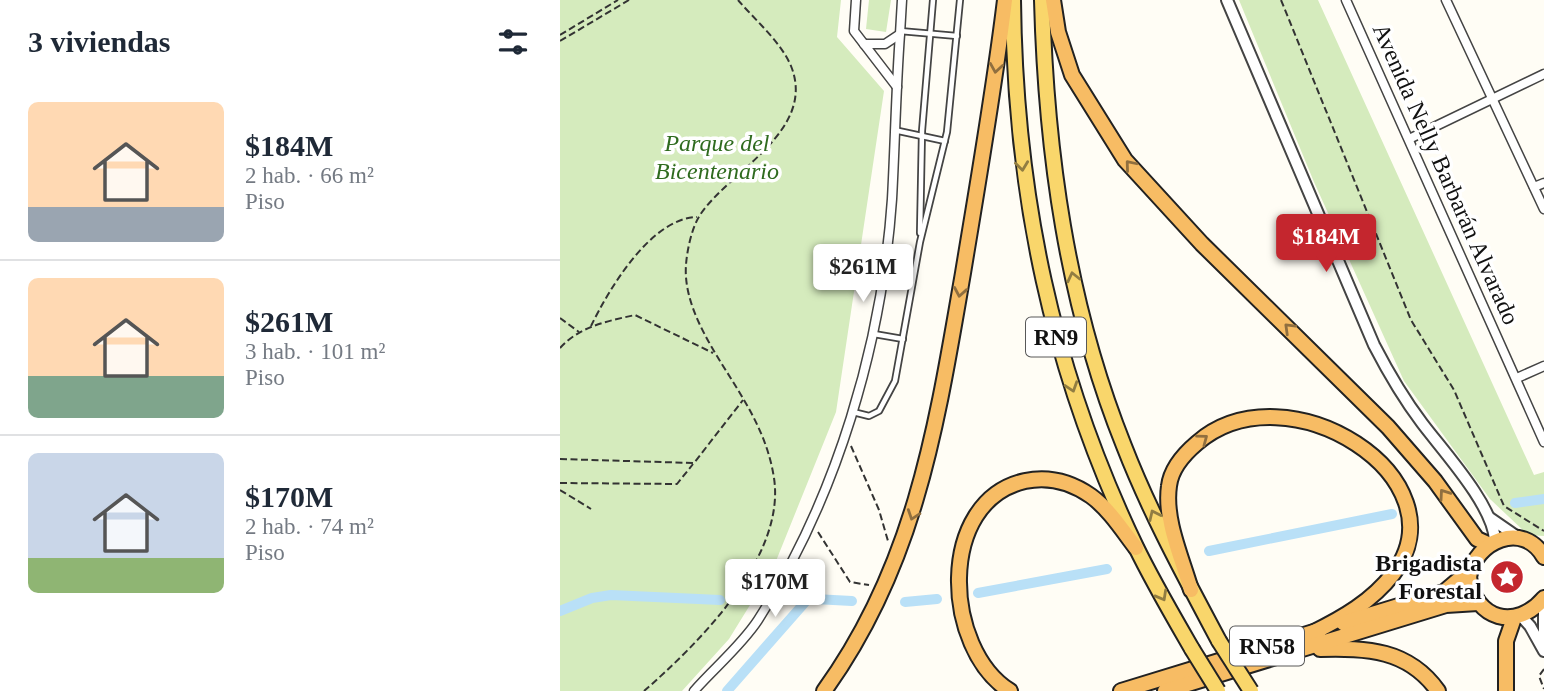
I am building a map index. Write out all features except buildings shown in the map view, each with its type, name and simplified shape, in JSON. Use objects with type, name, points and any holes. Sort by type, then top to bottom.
[{"type":"highway","points":[[824,691],[846,661],[883,592],[913,515],[939,412],[1005,0]]},
{"type":"highway","points":[[1053,0],[1058,32],[1072,75],[1125,160],[1202,244],[1388,427],[1429,473],[1477,539],[1532,543],[1544,557]]},
{"type":"highway","points":[[1191,590],[1169,509],[1169,482],[1176,466],[1206,436],[1226,424],[1254,417],[1277,416],[1322,425],[1343,433],[1385,469],[1397,487],[1410,526],[1404,553],[1394,573],[1353,611],[1312,633]]},
{"type":"highway","points":[[1010,691],[989,676],[976,654],[961,602],[963,547],[975,514],[986,501],[1002,489],[1022,482],[1055,480],[1077,487],[1093,497],[1136,548]]},
{"type":"highway","points":[[1491,542],[1480,551],[1470,570],[1471,587],[1478,603],[1501,617],[1518,617]]},
{"type":"highway","name":"RN58","points":[[1165,691],[1301,649],[1414,608],[1444,592],[1470,570]]},
{"type":"highway","points":[[1506,691],[1506,641],[1518,617],[1544,598]]},
{"type":"highway","name":"RN58","points":[[1121,691],[1312,633],[1414,608],[1478,603]]},
{"type":"highway","points":[[1301,649],[1360,648],[1393,654],[1420,670],[1438,691]]},
{"type":"main road","name":"RN9","points":[[1013,0],[1014,75],[1021,160],[1042,284],[1094,452],[1136,548],[1218,691]]},
{"type":"main road","name":"RN9","points":[[1042,0],[1052,159],[1080,307],[1123,444],[1191,590],[1251,691]]},
{"type":"street","points":[[856,0],[854,31],[897,87]]},
{"type":"street","points":[[694,691],[757,622],[814,517],[850,424],[873,334],[892,198],[902,0]]},
{"type":"street","points":[[1227,0],[1374,345],[1397,387],[1462,474],[1487,515],[1491,542]]},
{"type":"street","name":"Avenida Nelly Barbarán Alvarado","points":[[1346,0],[1544,442]]},
{"type":"street","points":[[1446,0],[1544,209]]},
{"type":"street","points":[[864,44],[885,44],[900,33]]},
{"type":"street","points":[[1409,139],[1544,74]]},
{"type":"street","points":[[1534,187],[1544,183]]},
{"type":"street","points":[[1517,378],[1544,366]]},
{"type":"street","points":[[1487,515],[1532,543]]},
{"type":"street","points":[[1544,609],[1544,638]]},
{"type":"street","points":[[1518,617],[1531,626],[1544,651]]},
{"type":"lane","points":[[920,242],[922,136],[933,0]]},
{"type":"lane","points":[[853,412],[869,416],[880,411],[895,381],[920,242],[945,141],[960,0]]},
{"type":"lane","points":[[900,33],[957,36]]},
{"type":"lane","points":[[894,130],[945,141]]},
{"type":"lane","points":[[873,334],[903,339]]},
{"type":"path","points":[[560,35],[618,0]]},
{"type":"path","points":[[560,41],[629,0]]},
{"type":"path","points":[[644,691],[718,621],[754,561],[772,517],[774,478],[766,444],[744,400],[716,354],[689,296],[686,279],[686,265],[699,217],[717,194],[781,131],[795,98],[791,65],[738,0]]},
{"type":"path","points":[[1281,0],[1411,320],[1454,390],[1504,506],[1544,531]]},
{"type":"path","points":[[590,327],[603,301],[650,240],[684,217],[699,217]]},
{"type":"path","points":[[560,348],[590,327],[635,315],[716,354]]},
{"type":"path","points":[[560,318],[580,332]]},
{"type":"path","points":[[560,483],[677,484],[744,400]]},
{"type":"path","points":[[850,424],[853,454],[880,510],[889,551]]},
{"type":"path","points":[[560,459],[694,463]]},
{"type":"path","points":[[560,490],[591,509]]},
{"type":"path","points":[[814,517],[826,545],[850,582],[883,592]]},
{"type":"path","points":[[1544,669],[1539,676],[1544,689]]},
{"type":"green space","name":"Parque del Bicentenario","points":[[560,0],[841,0],[837,37],[884,91],[836,412],[774,566],[729,639],[682,691],[560,691]]},
{"type":"green space","points":[[869,0],[891,0],[886,32],[866,29]]},
{"type":"green space","points":[[1239,0],[1318,0],[1534,475],[1544,472],[1544,536],[1528,535],[1490,499],[1404,381],[1314,182]]},
{"type":"waterway","points":[[1515,503],[1544,499]]},
{"type":"waterway","points":[[1209,551],[1392,514]]},
{"type":"waterway","points":[[978,593],[1107,569]]},
{"type":"waterway","points":[[560,611],[592,598],[611,595],[720,600]]},
{"type":"waterway","points":[[777,597],[852,601]]},
{"type":"waterway","points":[[905,602],[937,599]]},
{"type":"waterway","points":[[727,691],[807,600]]},
{"type":"place","name":"Brigadista Forestal","points":[[1507,577]]}]
